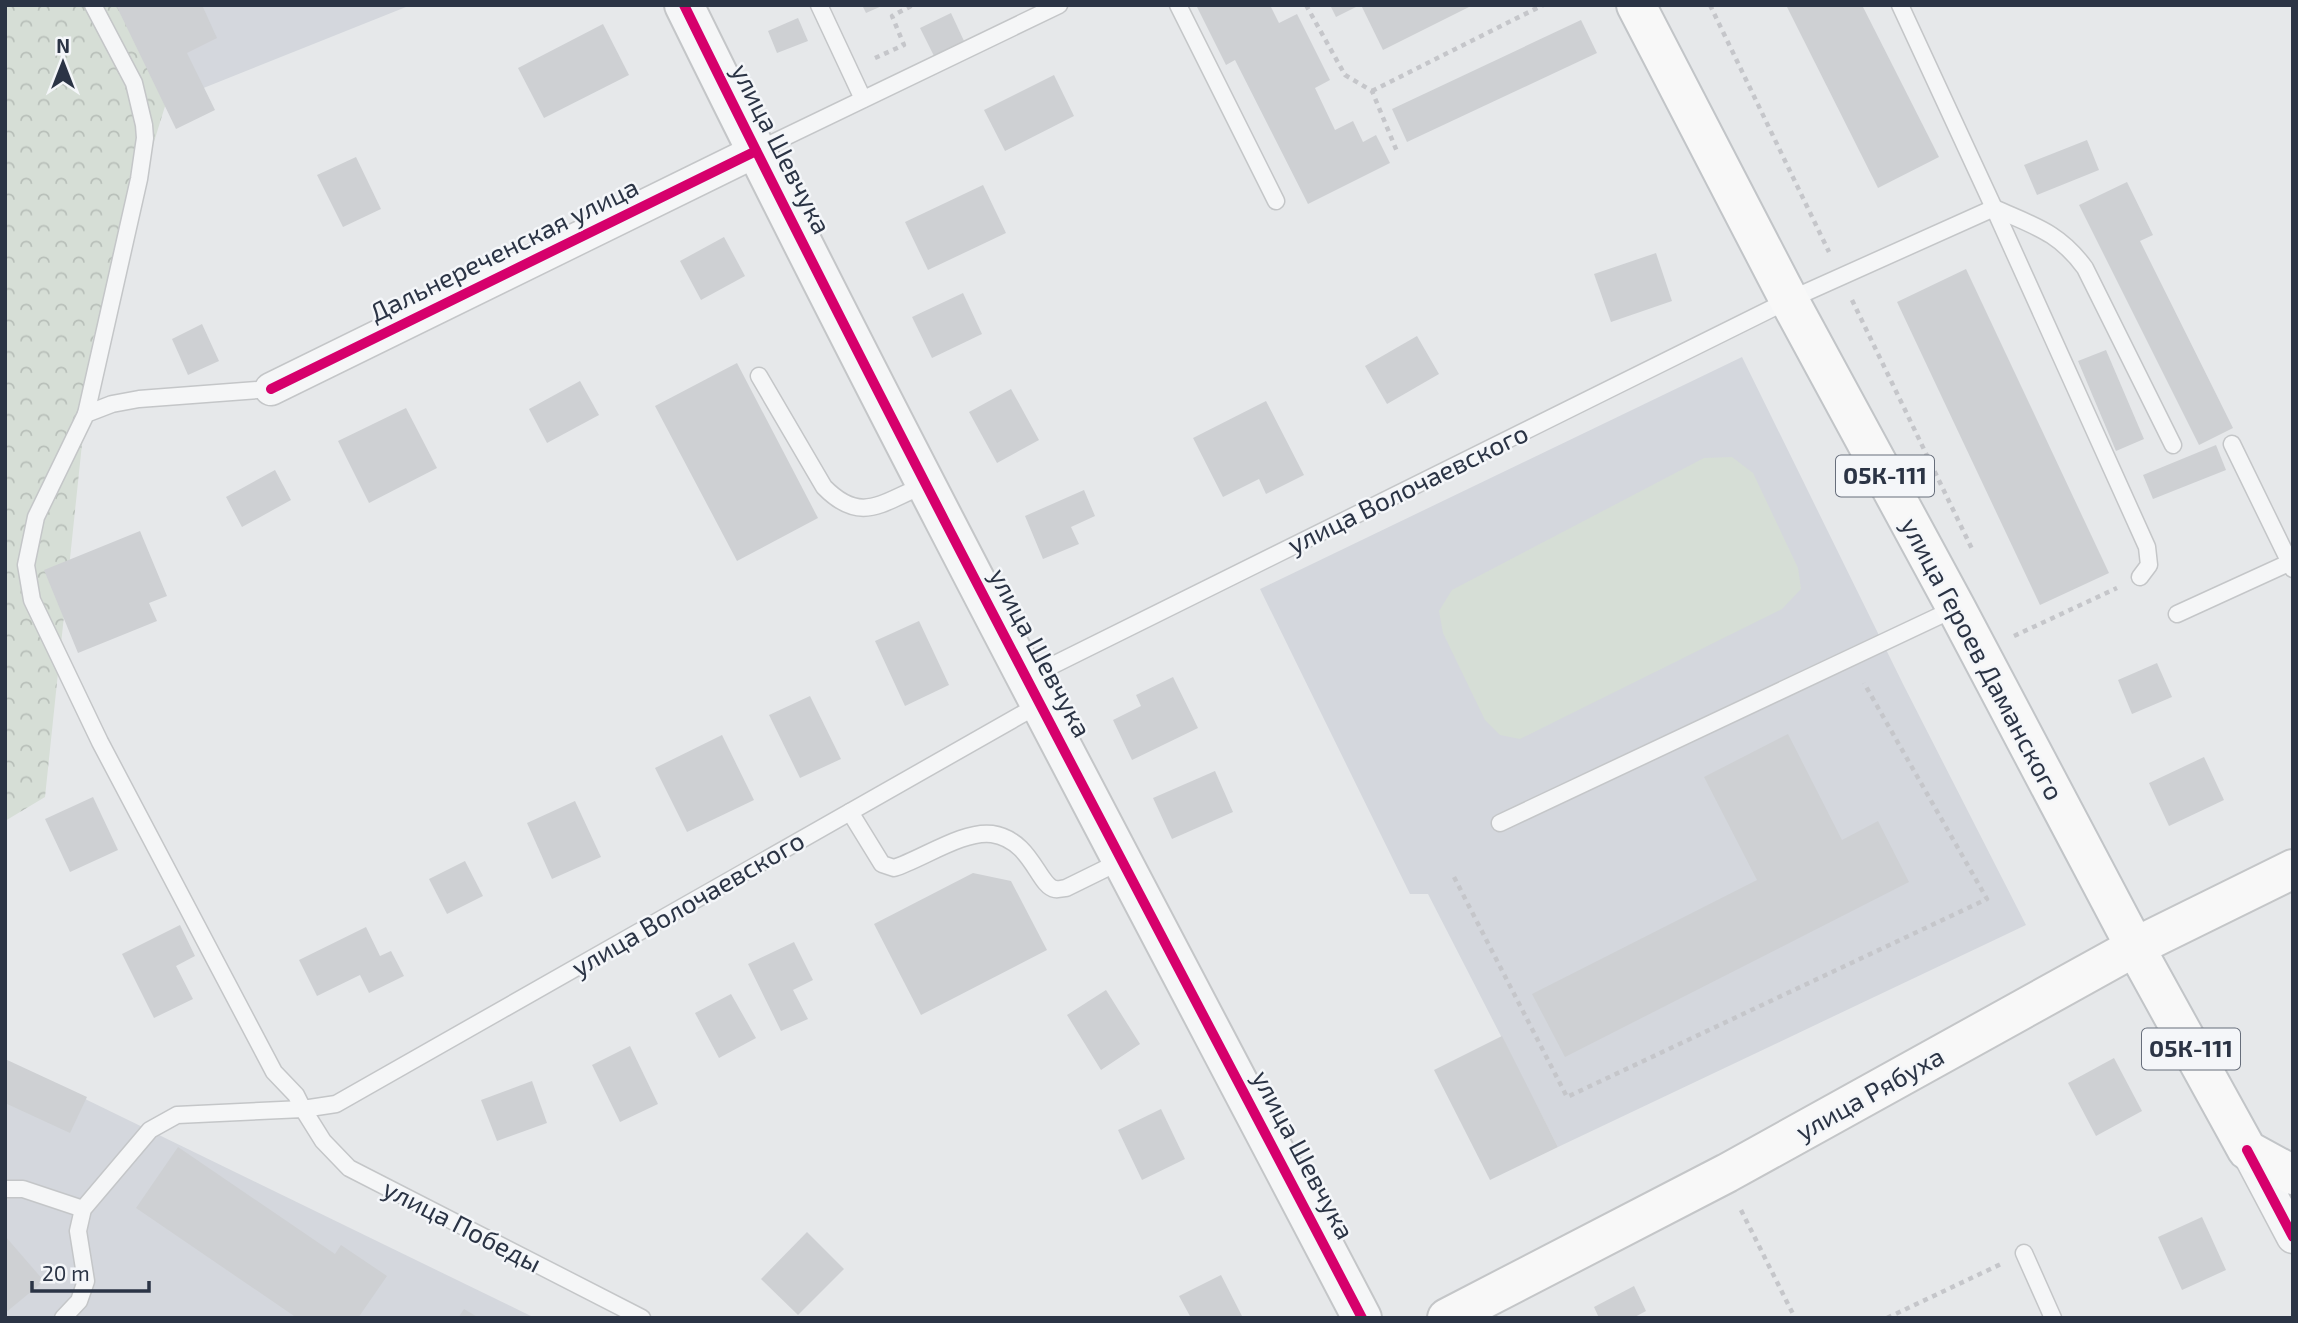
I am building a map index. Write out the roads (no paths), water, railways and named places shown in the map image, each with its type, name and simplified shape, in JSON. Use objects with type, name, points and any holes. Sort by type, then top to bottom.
[{"type":"main road","name":"улица Героев Даманского","points":[[1636,5],[1789,300],[2135,947],[2247,1150]]},
{"type":"main road","name":"улица Рябуха","points":[[1447,1318],[1727,1173],[2135,947],[2293,869]]},
{"type":"main road","points":[[2247,1150],[2293,1175]]},
{"type":"street","name":"улица Шевчука","points":[[684,5],[926,485],[1362,1318]]},
{"type":"street","name":"Дальнереченская улица","points":[[271,389],[756,151]]},
{"type":"street","name":"улица Героев Даманского","points":[[2247,1150],[2293,1237]]},
{"type":"lane","name":"улица Победы","points":[[93,5],[134,83],[145,138],[142,166],[86,414],[36,517],[26,565],[32,600],[100,742],[274,1072],[296,1095],[323,1141],[349,1168],[642,1318]]},
{"type":"lane","points":[[819,5],[863,99]]},
{"type":"lane","points":[[756,151],[1059,5]]},
{"type":"lane","points":[[1178,5],[1276,201]]},
{"type":"lane","points":[[1900,5],[2147,547],[2149,565],[2140,578]]},
{"type":"lane","points":[[1994,208],[2052,234],[2071,248],[2085,268],[2173,445]]},
{"type":"lane","name":"улица Волочаевского","points":[[83,1209],[150,1130],[170,1118],[205,1112],[303,1110],[336,1104],[850,812],[1034,691],[1789,300],[1994,208]]},
{"type":"lane","points":[[760,376],[824,487],[836,499],[850,506],[870,508],[886,505],[904,493],[926,485]]},
{"type":"lane","points":[[86,414],[112,404],[139,399],[271,389]]},
{"type":"lane","points":[[2176,614],[2292,564],[2232,444]]},
{"type":"lane","points":[[1500,823],[1956,608]]},
{"type":"lane","points":[[850,812],[882,864],[894,867],[969,837],[990,834],[1009,839],[1027,853],[1047,885],[1056,890],[1066,888],[1123,860]]},
{"type":"lane","points":[[5,1189],[23,1189],[83,1209],[78,1231],[86,1280],[79,1301],[63,1318]]},
{"type":"lane","points":[[2024,1253],[2053,1318]]}]
